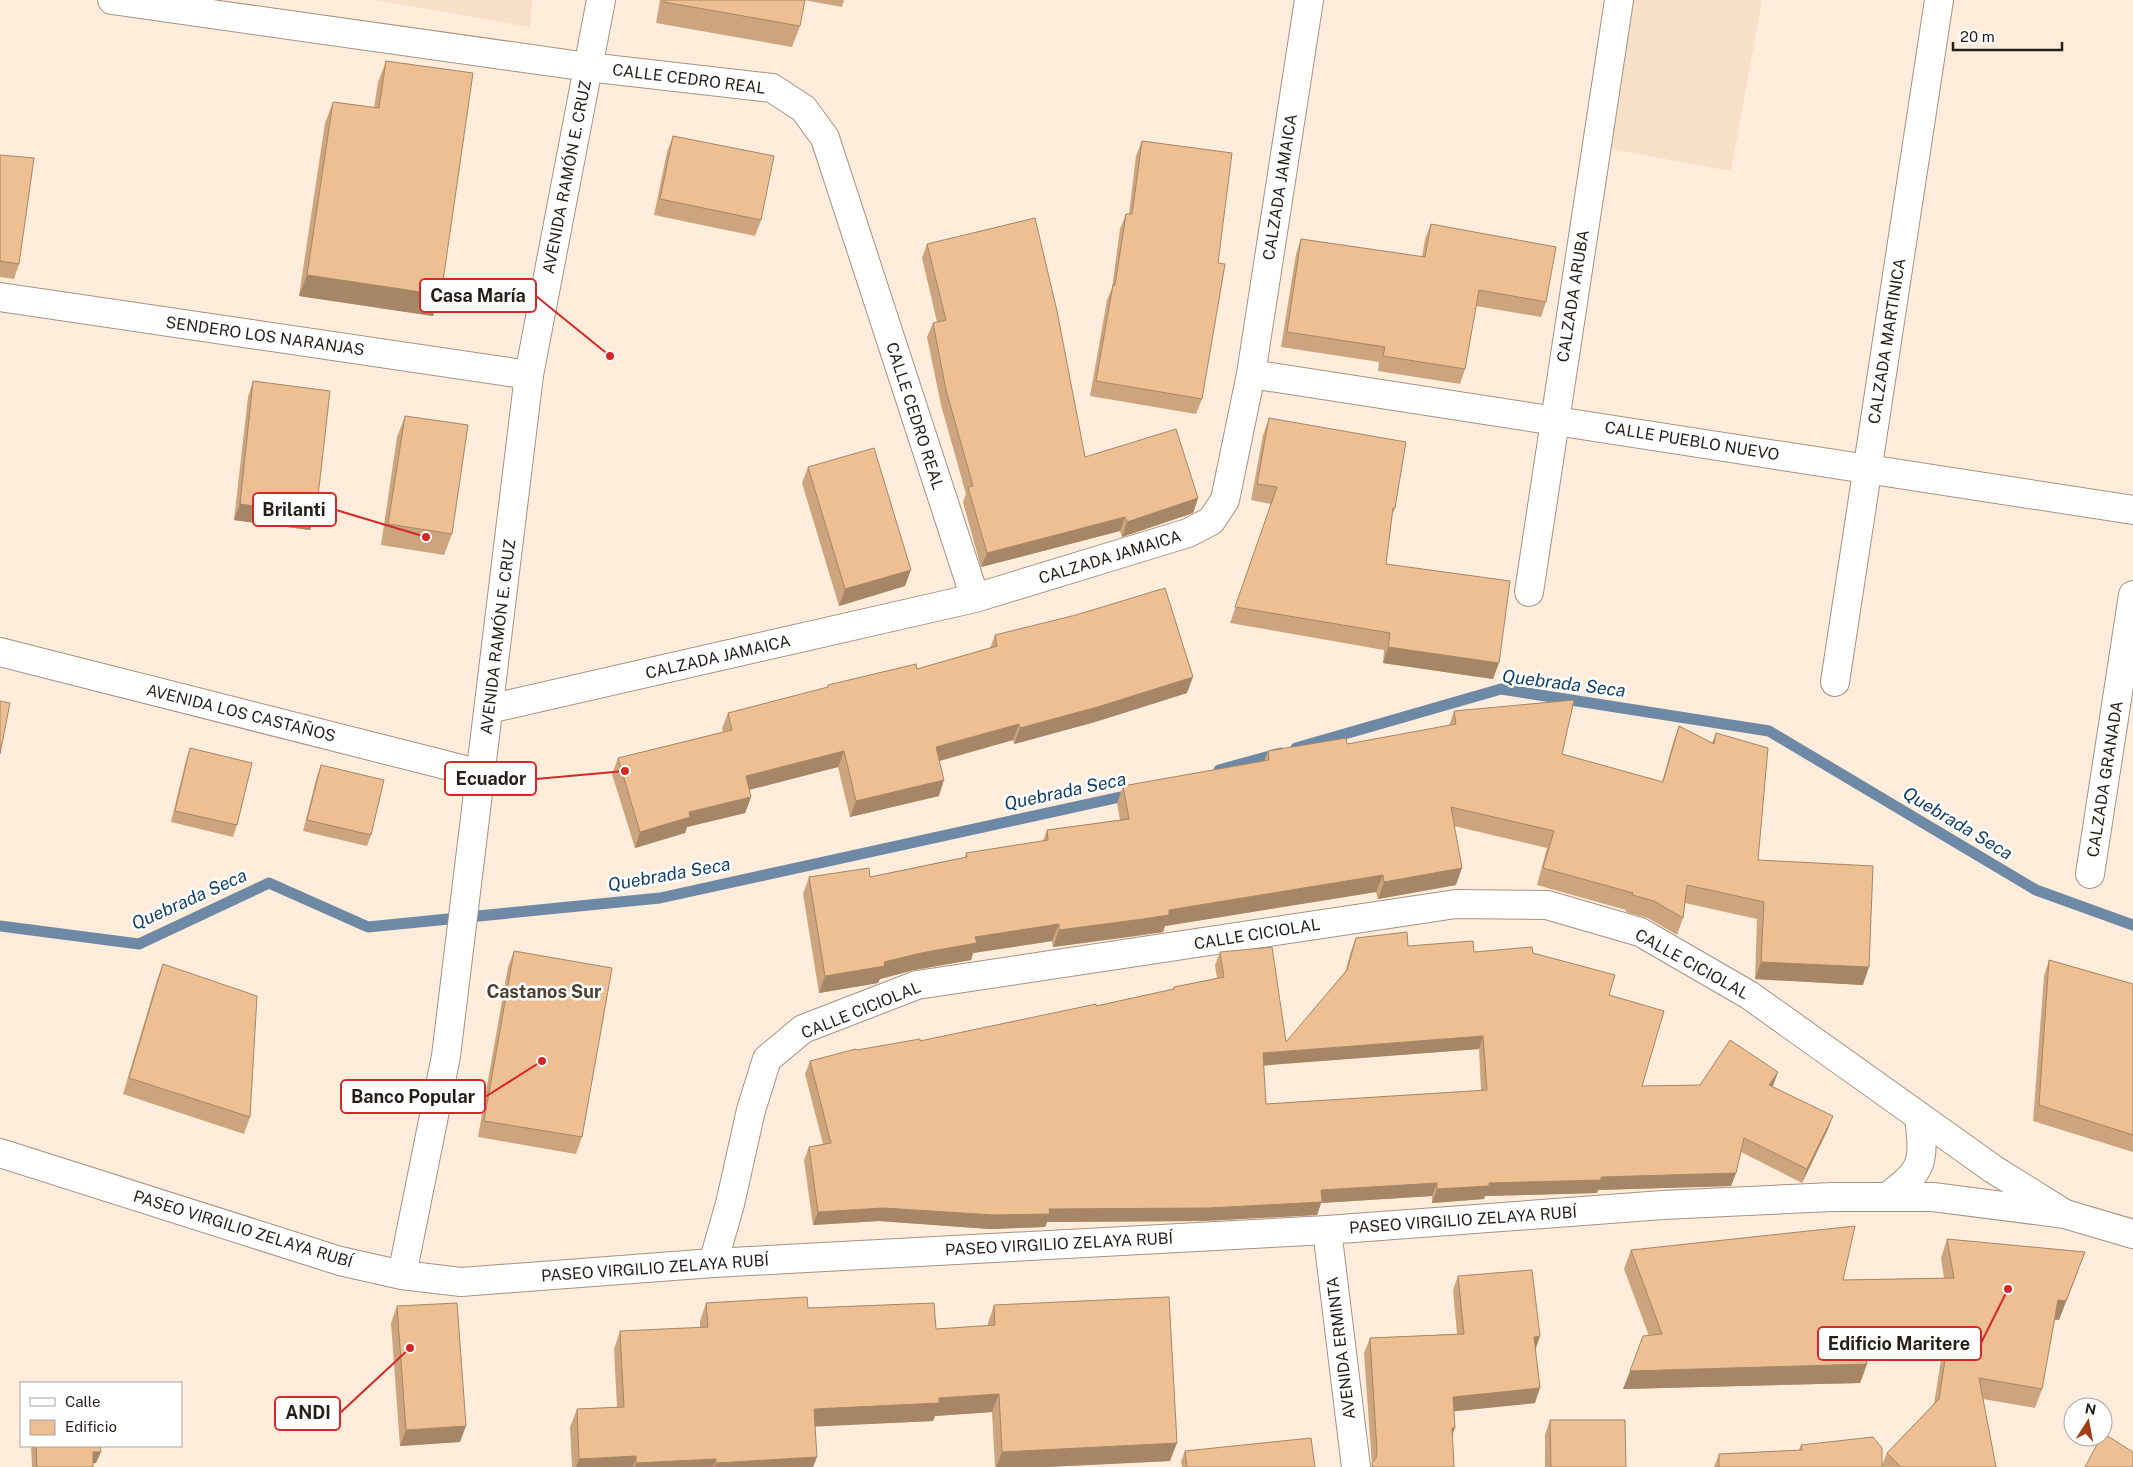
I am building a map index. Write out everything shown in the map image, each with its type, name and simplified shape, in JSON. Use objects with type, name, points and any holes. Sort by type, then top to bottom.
[{"type":"street","name":"CALLE CEDRO REAL","points":[[112,0],[588,67],[772,88],[804,109],[825,138],[975,598]]},
{"type":"street","name":"AVENIDA RAMÓN E. CRUZ","points":[[402,1275],[446,1056],[530,375],[601,0]]},
{"type":"street","name":"CALZADA JAMAICA","points":[[489,709],[975,598],[1188,533],[1211,521],[1225,500],[1251,374],[1309,0]]},
{"type":"street","name":"CALZADA ARUBA","points":[[1529,592],[1618,0]]},
{"type":"street","name":"CALZADA MARTINICA","points":[[1834,682],[1939,0]]},
{"type":"street","name":"SENDERO LOS NARANJAS","points":[[0,297],[530,375]]},
{"type":"street","name":"CALLE PUEBLO NUEVO","points":[[1251,374],[1555,419],[2133,510]]},
{"type":"street","name":"CALZADA GRANADA","points":[[2090,874],[2133,595]]},
{"type":"street","name":"AVENIDA LOS CASTAÑOS","points":[[0,652],[481,774]]},
{"type":"street","name":"CALLE CICIOLAL","points":[[714,1263],[730,1204],[751,1110],[767,1058],[803,1029],[917,985],[1456,904],[1547,905],[1640,932],[1749,996],[1993,1169],[2065,1214]]},
{"type":"street","points":[[1887,1197],[1914,1174],[1921,1160],[1918,1116]]},
{"type":"street","name":"PASEO VIRGILIO ZELAYA RUBÍ","points":[[0,1152],[340,1261],[402,1275],[461,1282],[714,1263],[1327,1230],[1663,1205],[1833,1197],[1933,1197],[2065,1214],[2133,1234]]},
{"type":"street","name":"AVENIDA ERMINTA","points":[[1327,1230],[1356,1467]]},
{"type":"shaded area","points":[[376,0],[532,0],[530,27]]},
{"type":"shaded area","points":[[1634,0],[1762,0],[1731,171],[1610,149]]},
{"type":"building","points":[[664,0],[805,0],[800,26],[664,2]]},
{"type":"building","points":[[386,61],[473,73],[441,295],[307,275],[333,102],[379,108]]},
{"type":"building","points":[[673,136],[774,156],[761,220],[660,199]]},
{"type":"building","points":[[1142,141],[1232,153],[1218,263],[1225,264],[1202,399],[1096,381],[1113,285],[1115,285],[1126,214],[1132,214]]},
{"type":"building","points":[[0,155],[34,158],[19,264],[0,261]]},
{"type":"building","points":[[1035,218],[1057,311],[1085,457],[1176,429],[1198,498],[1127,522],[1125,517],[987,553],[968,487],[973,486],[946,390],[933,323],[946,320],[927,244]]},
{"type":"building","points":[[1431,224],[1556,247],[1546,302],[1479,290],[1465,369],[1383,356],[1385,347],[1287,332],[1301,239],[1425,257]]},
{"type":"building","points":[[253,381],[330,391],[316,514],[240,504]]},
{"type":"building","points":[[405,416],[468,425],[452,534],[388,524]]},
{"type":"building","points":[[1269,418],[1406,442],[1395,508],[1393,508],[1386,564],[1510,581],[1499,663],[1388,647],[1390,633],[1235,607],[1277,487],[1257,484]]},
{"type":"building","points":[[874,448],[911,570],[845,589],[808,467]]},
{"type":"building","points":[[1165,588],[1193,677],[1101,706],[1020,728],[1019,724],[936,747],[944,780],[856,801],[844,751],[746,776],[751,797],[689,812],[690,817],[640,832],[618,758],[732,730],[728,713],[828,687],[828,685],[916,664],[917,669],[997,646],[995,635],[1076,615]]},
{"type":"building","points":[[1574,700],[1562,754],[1663,782],[1679,726],[1714,744],[1716,733],[1768,748],[1758,860],[1873,866],[1869,967],[1761,962],[1764,902],[1687,885],[1683,918],[1654,901],[1632,895],[1633,893],[1543,868],[1554,831],[1451,807],[1462,868],[1384,882],[1383,875],[1169,910],[1169,915],[1143,919],[1059,930],[1059,924],[975,937],[977,943],[884,962],[885,966],[825,976],[809,877],[869,868],[870,877],[967,857],[966,853],[1048,840],[1047,830],[1129,819],[1123,786],[1269,760],[1268,751],[1346,738],[1347,744],[1456,724],[1454,711]]},
{"type":"building","points":[[0,701],[10,703],[0,754]]},
{"type":"building","points":[[190,748],[252,763],[237,825],[175,811]]},
{"type":"building","points":[[321,765],[384,780],[371,835],[307,820]]},
{"type":"building","points":[[1407,932],[1408,946],[1473,941],[1474,952],[1532,947],[1533,953],[1615,975],[1609,995],[1664,1011],[1642,1086],[1700,1085],[1730,1040],[1778,1072],[1769,1085],[1833,1116],[1807,1169],[1744,1138],[1736,1173],[1601,1177],[1601,1180],[1489,1183],[1489,1186],[1437,1189],[1437,1183],[1321,1190],[1322,1202],[1208,1208],[1049,1209],[1050,1214],[995,1215],[883,1208],[818,1212],[809,1147],[831,1143],[810,1061],[856,1049],[920,1039],[920,1041],[1096,1004],[1096,1006],[1224,977],[1220,952],[1272,947],[1286,1042],[1347,970],[1356,938]],"holes":[[[1483,1036],[1487,1090],[1266,1104],[1263,1053]]]},
{"type":"building","points":[[514,951],[612,968],[582,1137],[484,1121]]},
{"type":"building","points":[[2049,960],[2133,984],[2133,1135],[2039,1105]]},
{"type":"building","points":[[163,964],[257,996],[250,1117],[129,1078]]},
{"type":"building","points":[[1855,1226],[1843,1280],[1954,1278],[1947,1239],[2085,1252],[2066,1301],[2058,1300],[2042,1389],[1979,1378],[1996,1467],[1901,1467],[1887,1453],[1939,1399],[1948,1341],[1862,1342],[1867,1364],[1630,1371],[1643,1336],[1662,1334],[1631,1250]]},
{"type":"building","points":[[1532,1270],[1540,1336],[1534,1337],[1540,1388],[1453,1397],[1455,1428],[1452,1428],[1454,1467],[1373,1467],[1372,1463],[1376,1458],[1377,1451],[1370,1338],[1464,1334],[1458,1276]]},
{"type":"building","points":[[807,1297],[808,1308],[934,1303],[936,1329],[995,1325],[994,1305],[1169,1297],[1177,1443],[1002,1452],[999,1394],[939,1398],[939,1403],[814,1409],[817,1457],[716,1463],[716,1459],[636,1463],[636,1456],[579,1459],[577,1409],[624,1407],[620,1331],[708,1327],[706,1303]]},
{"type":"building","points":[[457,1303],[466,1426],[406,1430],[397,1306]]},
{"type":"building","points":[[1550,1420],[1625,1420],[1626,1467],[1551,1467]]},
{"type":"building","points":[[1873,1437],[1882,1448],[1882,1467],[1719,1467],[1719,1454],[1802,1450],[1801,1445]]},
{"type":"building","points":[[1311,1438],[1315,1467],[1187,1467],[1185,1451]]},
{"type":"building","points":[[2113,1439],[2133,1452],[2133,1467],[2085,1467],[2096,1447],[2113,1447]]},
{"type":"building","points":[[36,1447],[100,1447],[101,1452],[93,1452],[93,1467],[37,1467]]},
{"type":"waterway","name":"Quebrada Seca","points":[[1296,748],[1501,689],[1769,731],[2036,890],[2133,925]]},
{"type":"waterway","name":"Quebrada Seca","points":[[1219,770],[1281,753]]},
{"type":"waterway","name":"Quebrada Seca","points":[[0,926],[139,944],[269,883],[368,927],[660,898],[1134,794]]},
{"type":"place","name":"Casa María","points":[[610,356]]},
{"type":"place","name":"Brilanti","points":[[426,537]]},
{"type":"place","name":"Ecuador","points":[[625,771]]},
{"type":"place","name":"Banco Popular","points":[[542,1061]]},
{"type":"place","name":"Edificio Maritere","points":[[2008,1289]]},
{"type":"place","name":"ANDI","points":[[410,1348]]},
{"type":"district","name":"Castanos Sur","points":[[544,991]]}]
